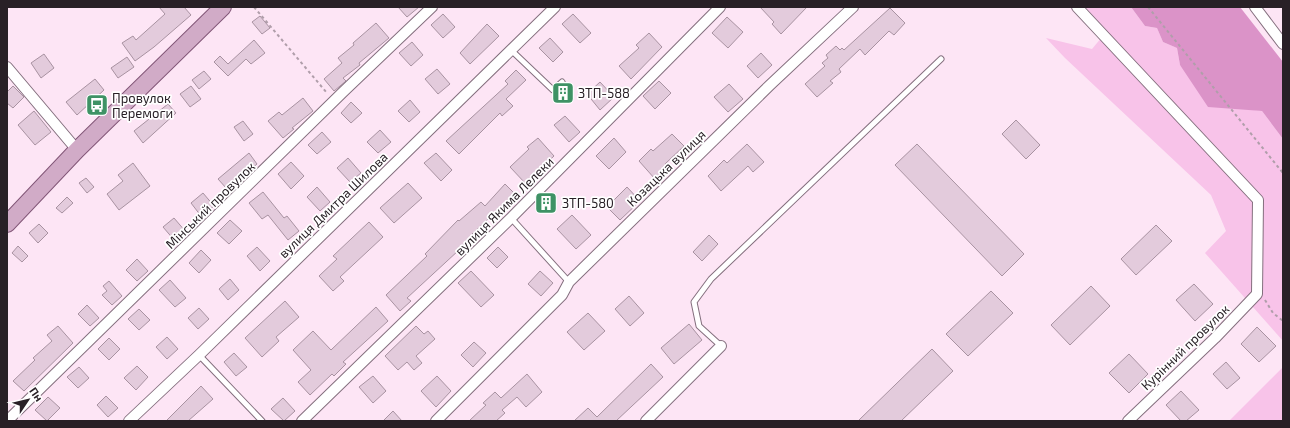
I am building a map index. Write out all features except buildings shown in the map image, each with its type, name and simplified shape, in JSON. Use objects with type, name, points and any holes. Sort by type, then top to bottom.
[{"type":"main road","points":[[7,224],[77,150],[223,7]]},
{"type":"street","name":"Мінський провулок","points":[[7,421],[432,7]]},
{"type":"street","name":"вулиця Дмитра Шилова","points":[[129,421],[199,355],[555,7]]},
{"type":"street","name":"вулиця Якима Лелеки","points":[[302,421],[511,218],[720,7]]},
{"type":"street","name":"Козацька вулиця","points":[[436,421],[562,295],[569,282],[770,85],[853,7]]},
{"type":"street","points":[[1077,7],[1258,200],[1258,289]]},
{"type":"street","points":[[1255,7],[1283,44]]},
{"type":"street","points":[[8,72],[77,150]]},
{"type":"street","name":"Курінний провулок","points":[[1128,421],[1215,338],[1257,294],[1258,289]]},
{"type":"street","points":[[646,421],[721,346]]},
{"type":"lane","points":[[511,50],[553,90],[562,82]]},
{"type":"lane","points":[[721,346],[699,326],[694,302],[711,279],[941,59]]},
{"type":"lane","points":[[511,218],[569,282]]},
{"type":"lane","points":[[199,355],[262,421]]},
{"type":"path","points":[[254,7],[334,101]]},
{"type":"path","points":[[1148,7],[1283,173]]},
{"type":"path","points":[[1258,289],[1273,313],[1283,322]]},
{"type":"shaded area","points":[[1085,7],[1131,7],[1145,26],[1157,28],[1163,42],[1177,48],[1180,65],[1237,108],[1262,111],[1283,139],[1283,341],[1205,253],[1226,231],[1211,195],[1065,58],[1046,38],[1092,49],[1107,31]]},
{"type":"shaded area","points":[[1131,7],[1240,7],[1283,62],[1283,139],[1262,111],[1208,107],[1180,65],[1177,48],[1163,42],[1157,28],[1145,26]]},
{"type":"shaded area","points":[[1283,367],[1283,421],[1229,421]]},
{"type":"place","name":"ЗТП-588","points":[[563,93]]},
{"type":"place","name":"Провулок Перемоги","points":[[97,105]]},
{"type":"place","name":"ЗТП-580","points":[[546,203]]}]
